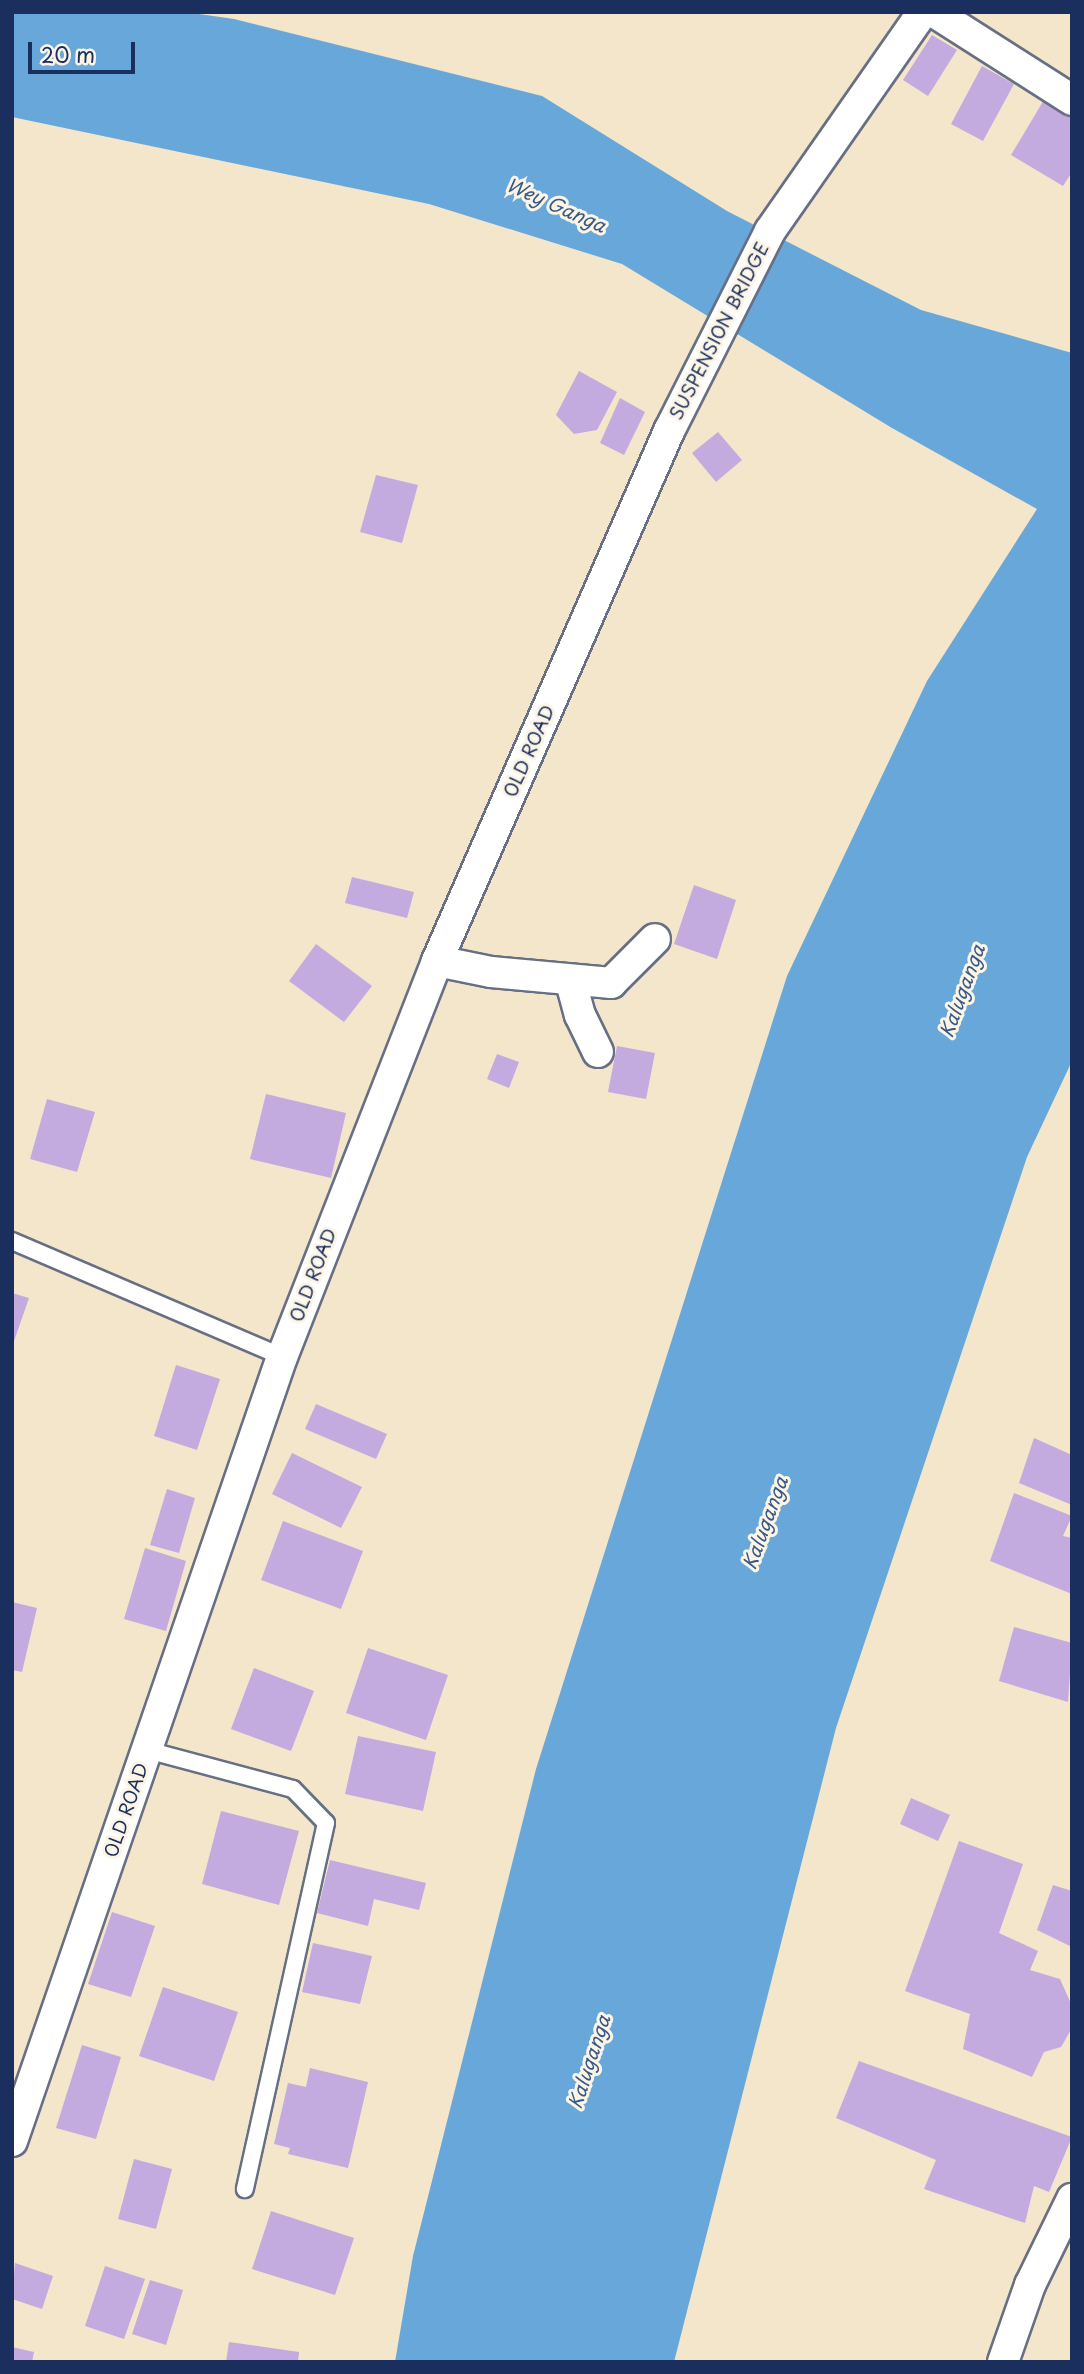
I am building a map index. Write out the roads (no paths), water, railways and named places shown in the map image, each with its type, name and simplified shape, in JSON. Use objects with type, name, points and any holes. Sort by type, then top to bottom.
[{"type":"street","name":"SUSPENSION BRIDGE","points":[[669,430],[769,231],[923,12]]},
{"type":"street","points":[[934,12],[1072,100]]},
{"type":"street","name":"OLD ROAD","points":[[12,2141],[282,1357],[438,961],[669,430]]},
{"type":"street","points":[[438,961],[571,982],[611,983],[655,939]]},
{"type":"street","points":[[571,982],[580,1015],[598,1052]]},
{"type":"street","points":[[1003,2362],[1030,2286],[1072,2199]]},
{"type":"lane","points":[[12,1241],[282,1357]]},
{"type":"lane","points":[[147,1749],[293,1789],[326,1823],[245,2189]]},
{"type":"water","points":[[12,12],[185,12],[234,19],[542,96],[727,211],[921,310],[1072,353],[1072,1061],[1027,1157],[836,1728],[674,2362],[395,2362],[413,2256],[536,1769],[787,976],[927,681],[1037,509],[892,428],[622,264],[429,204],[12,117]]},
{"type":"water label","name":"Wey Ganga","points":[[556,205]]},
{"type":"water label","name":"Kaluganga","points":[[962,991]]},
{"type":"water label","name":"Kaluganga","points":[[765,1523]]},
{"type":"water label","name":"Kaluganga","points":[[589,2062]]}]
